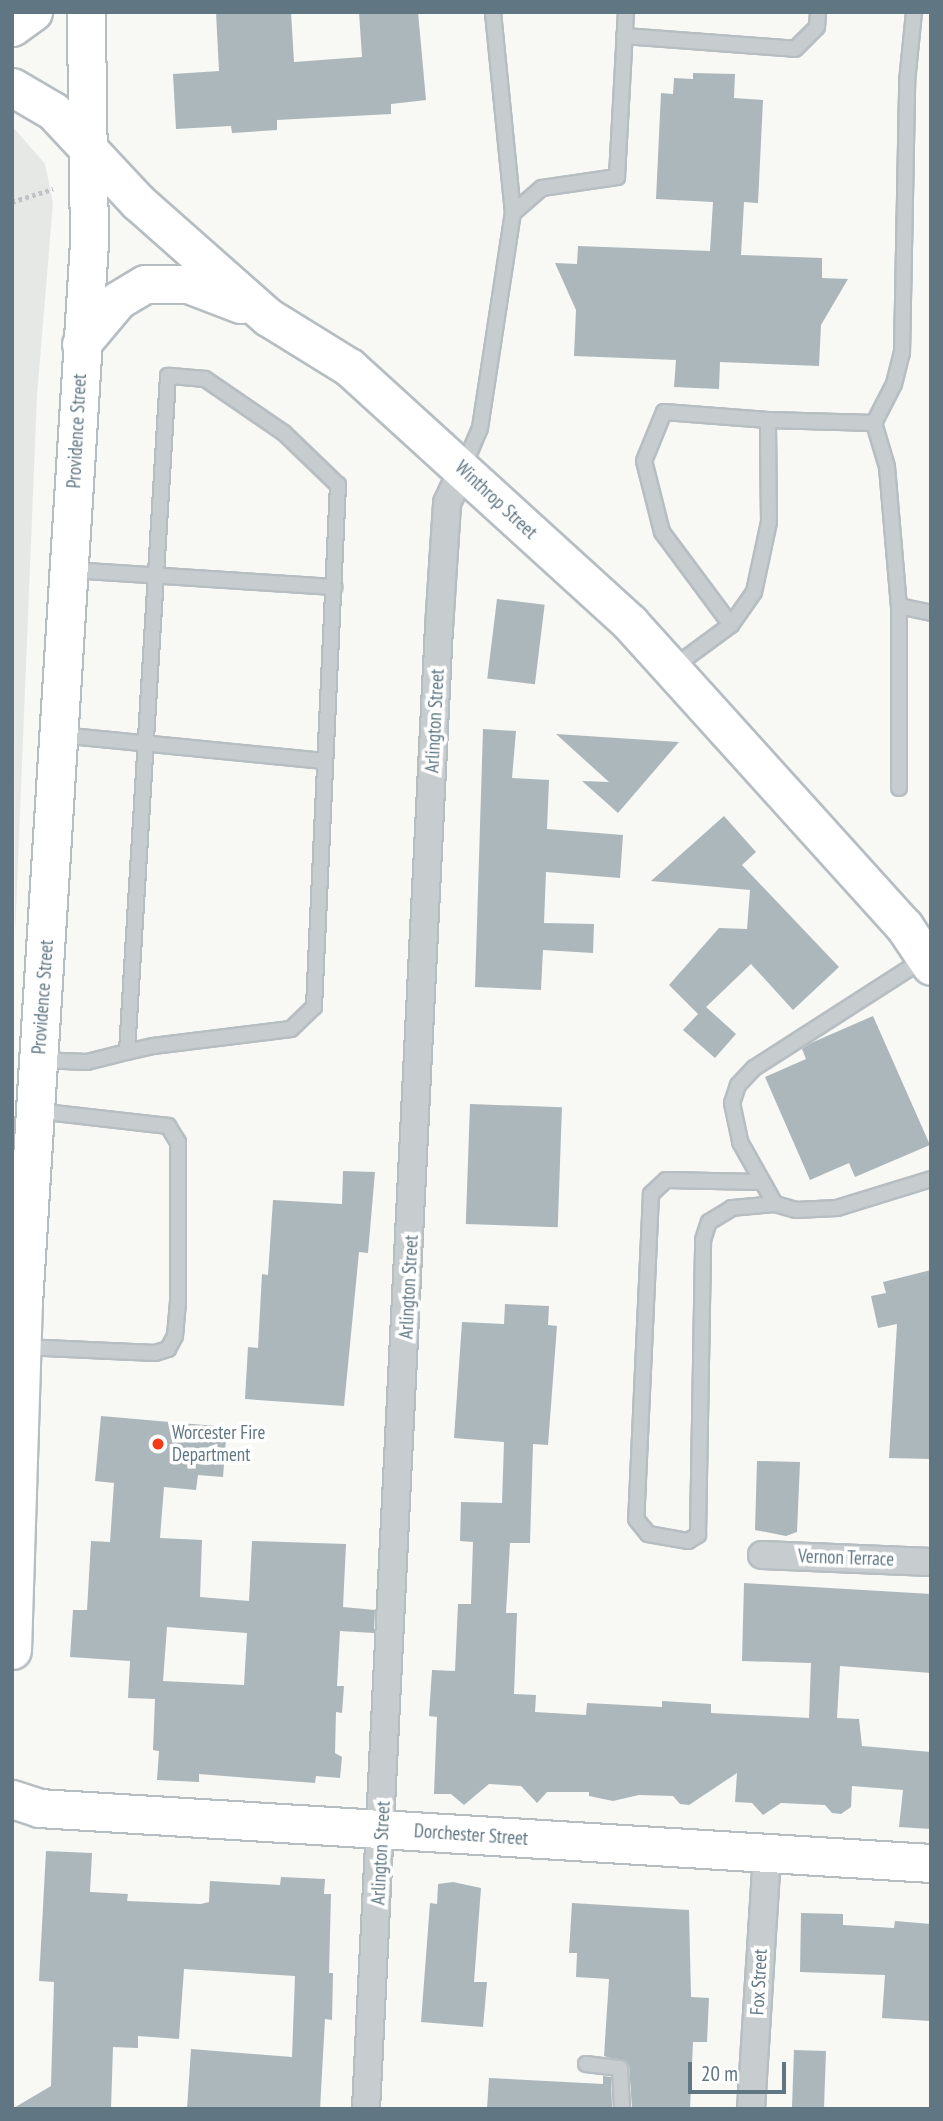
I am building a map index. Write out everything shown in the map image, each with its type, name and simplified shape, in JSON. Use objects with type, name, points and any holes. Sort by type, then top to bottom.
[{"type":"street","points":[[12,27],[33,12]]},
{"type":"street","name":"Providence Street","points":[[12,1650],[27,1126],[39,1059],[89,242],[86,12]]},
{"type":"street","name":"Winthrop Street","points":[[12,87],[53,111],[86,151],[268,317],[349,367],[463,468],[630,624],[670,670],[917,918],[928,962]]},
{"type":"street","points":[[81,344],[118,300],[145,284],[161,281],[209,290],[268,317]]},
{"type":"street","name":"Arlington Street","points":[[366,2109],[383,1829],[439,628],[447,503],[463,468]]},
{"type":"street","name":"Vernon Terrace","points":[[762,1555],[931,1562]]},
{"type":"street","name":"Dorchester Street","points":[[12,1799],[39,1808],[931,1864]]},
{"type":"street","name":"Fox Street","points":[[751,2109],[766,1855]]},
{"type":"lane","points":[[463,468],[485,405],[498,285],[513,213],[493,12]]},
{"type":"lane","points":[[513,213],[542,188],[617,177],[626,12]]},
{"type":"lane","points":[[624,36],[795,49],[817,27],[818,12]]},
{"type":"lane","points":[[899,788],[899,606],[887,467],[874,423],[894,384],[902,353],[907,82],[914,12]]},
{"type":"lane","points":[[39,1059],[87,1062],[127,1052],[291,1030],[314,1007],[338,485],[284,433],[205,379],[167,376],[127,1052]]},
{"type":"lane","points":[[732,625],[662,532],[644,461],[664,412],[768,421],[874,423]]},
{"type":"lane","points":[[670,670],[732,625],[754,592],[769,522],[768,421]]},
{"type":"lane","points":[[70,569],[334,587]]},
{"type":"lane","points":[[899,606],[931,612]]},
{"type":"lane","points":[[58,735],[325,761]]},
{"type":"lane","points":[[775,1204],[760,1182],[740,1142],[732,1103],[738,1085],[754,1068],[928,962]]},
{"type":"lane","points":[[19,1336],[155,1353],[168,1349],[175,1336],[178,1303],[178,1142],[167,1126],[27,1126]]},
{"type":"lane","points":[[760,1182],[666,1180],[651,1194],[636,1519],[648,1534],[688,1541],[698,1535],[702,1240],[709,1222],[732,1208],[775,1204],[796,1210],[837,1208],[931,1179]]},
{"type":"lane","points":[[586,2064],[620,2068],[622,2109]]},
{"type":"path","points":[[12,202],[53,190]]},
{"type":"shaded area","points":[[12,126],[45,164],[53,203],[37,395],[15,935]]},
{"type":"building","points":[[216,12],[291,12],[294,62],[362,57],[359,12],[418,12],[426,100],[391,104],[391,114],[277,120],[277,130],[232,133],[231,126],[176,129],[173,74],[219,71]]},
{"type":"building","points":[[693,73],[735,74],[734,98],[763,100],[758,203],[744,202],[741,255],[822,258],[822,278],[848,279],[821,325],[819,366],[720,362],[719,389],[674,387],[676,360],[574,356],[576,310],[555,263],[577,264],[578,246],[710,251],[713,202],[656,199],[661,93],[673,94],[674,78],[693,79]]},
{"type":"building","points":[[497,599],[545,605],[535,684],[487,678]]},
{"type":"building","points":[[483,729],[516,731],[512,778],[549,780],[547,829],[623,835],[620,878],[546,872],[544,923],[594,924],[593,953],[543,950],[541,990],[475,987]]},
{"type":"building","points":[[556,734],[679,742],[618,813],[582,781],[609,782]]},
{"type":"building","points":[[724,816],[756,852],[742,865],[839,967],[793,1010],[751,964],[706,1007],[736,1034],[715,1058],[683,1030],[698,1014],[669,985],[719,928],[747,929],[750,890],[651,881]]},
{"type":"building","points":[[873,1016],[930,1145],[855,1177],[849,1163],[810,1180],[765,1077],[806,1059],[802,1049],[811,1043]]},
{"type":"building","points":[[470,1104],[562,1107],[558,1227],[466,1224]]},
{"type":"building","points":[[343,1171],[375,1172],[368,1253],[359,1252],[344,1406],[245,1399],[248,1347],[258,1348],[262,1274],[268,1275],[273,1200],[342,1204]]},
{"type":"building","points":[[931,1270],[931,1459],[889,1458],[897,1324],[878,1328],[871,1296],[886,1293],[883,1282]]},
{"type":"building","points":[[505,1304],[549,1306],[548,1325],[557,1326],[548,1445],[533,1444],[530,1543],[510,1543],[506,1613],[517,1613],[514,1694],[536,1695],[535,1712],[586,1715],[587,1703],[662,1707],[662,1701],[711,1704],[711,1713],[809,1718],[811,1663],[742,1661],[744,1583],[931,1594],[931,1673],[840,1666],[837,1718],[859,1719],[862,1746],[931,1752],[931,1829],[899,1827],[903,1790],[852,1786],[851,1807],[841,1814],[832,1813],[825,1805],[781,1803],[763,1815],[752,1803],[735,1802],[737,1773],[689,1805],[680,1804],[673,1796],[639,1795],[613,1801],[589,1796],[589,1792],[547,1792],[537,1803],[521,1786],[489,1784],[464,1805],[451,1794],[434,1794],[437,1717],[429,1716],[432,1670],[455,1671],[458,1604],[471,1604],[473,1542],[460,1541],[461,1502],[502,1503],[504,1442],[454,1438],[462,1322],[504,1324]]},
{"type":"building","points":[[101,1416],[227,1427],[223,1477],[198,1475],[196,1490],[164,1487],[160,1538],[202,1540],[200,1597],[249,1601],[252,1541],[346,1544],[343,1607],[375,1610],[374,1633],[340,1631],[337,1686],[344,1686],[342,1713],[336,1712],[335,1753],[342,1757],[340,1778],[316,1776],[315,1783],[199,1774],[199,1782],[157,1780],[159,1751],[153,1750],[155,1699],[128,1698],[130,1661],[70,1657],[73,1610],[87,1610],[91,1541],[110,1542],[114,1483],[95,1481]],"holes":[[[167,1627],[247,1633],[244,1685],[163,1681]]]},
{"type":"building","points":[[757,1461],[800,1462],[797,1532],[786,1536],[755,1530]]},
{"type":"building","points":[[46,1851],[92,1853],[90,1892],[128,1894],[127,1901],[201,1904],[209,1902],[210,1881],[280,1885],[281,1877],[325,1879],[324,1894],[331,1894],[329,1973],[333,1973],[332,2020],[325,2019],[320,2109],[187,2109],[191,2049],[292,2057],[295,1976],[184,1969],[179,2039],[138,2036],[138,2048],[113,2047],[111,2109],[12,2109],[51,2086],[54,1982],[39,1981]]},
{"type":"building","points":[[453,1882],[481,1888],[474,1982],[487,1982],[483,2027],[421,2022],[430,1903],[437,1904],[438,1884]]},
{"type":"building","points":[[572,1903],[689,1910],[691,1997],[709,1998],[707,2042],[693,2042],[690,2109],[632,2109],[629,2064],[604,2056],[609,1979],[576,1977],[577,1953],[569,1953]]},
{"type":"building","points":[[801,1913],[843,1914],[843,1925],[894,1928],[895,1921],[931,1924],[930,2021],[882,2018],[885,1975],[800,1972]]},
{"type":"building","points":[[794,2050],[826,2051],[824,2109],[792,2109]]},
{"type":"building","points":[[603,2076],[611,2077],[612,2109],[487,2109],[489,2078],[603,2084]]},
{"type":"place","name":"Worcester Fire Department","points":[[158,1444]]}]
